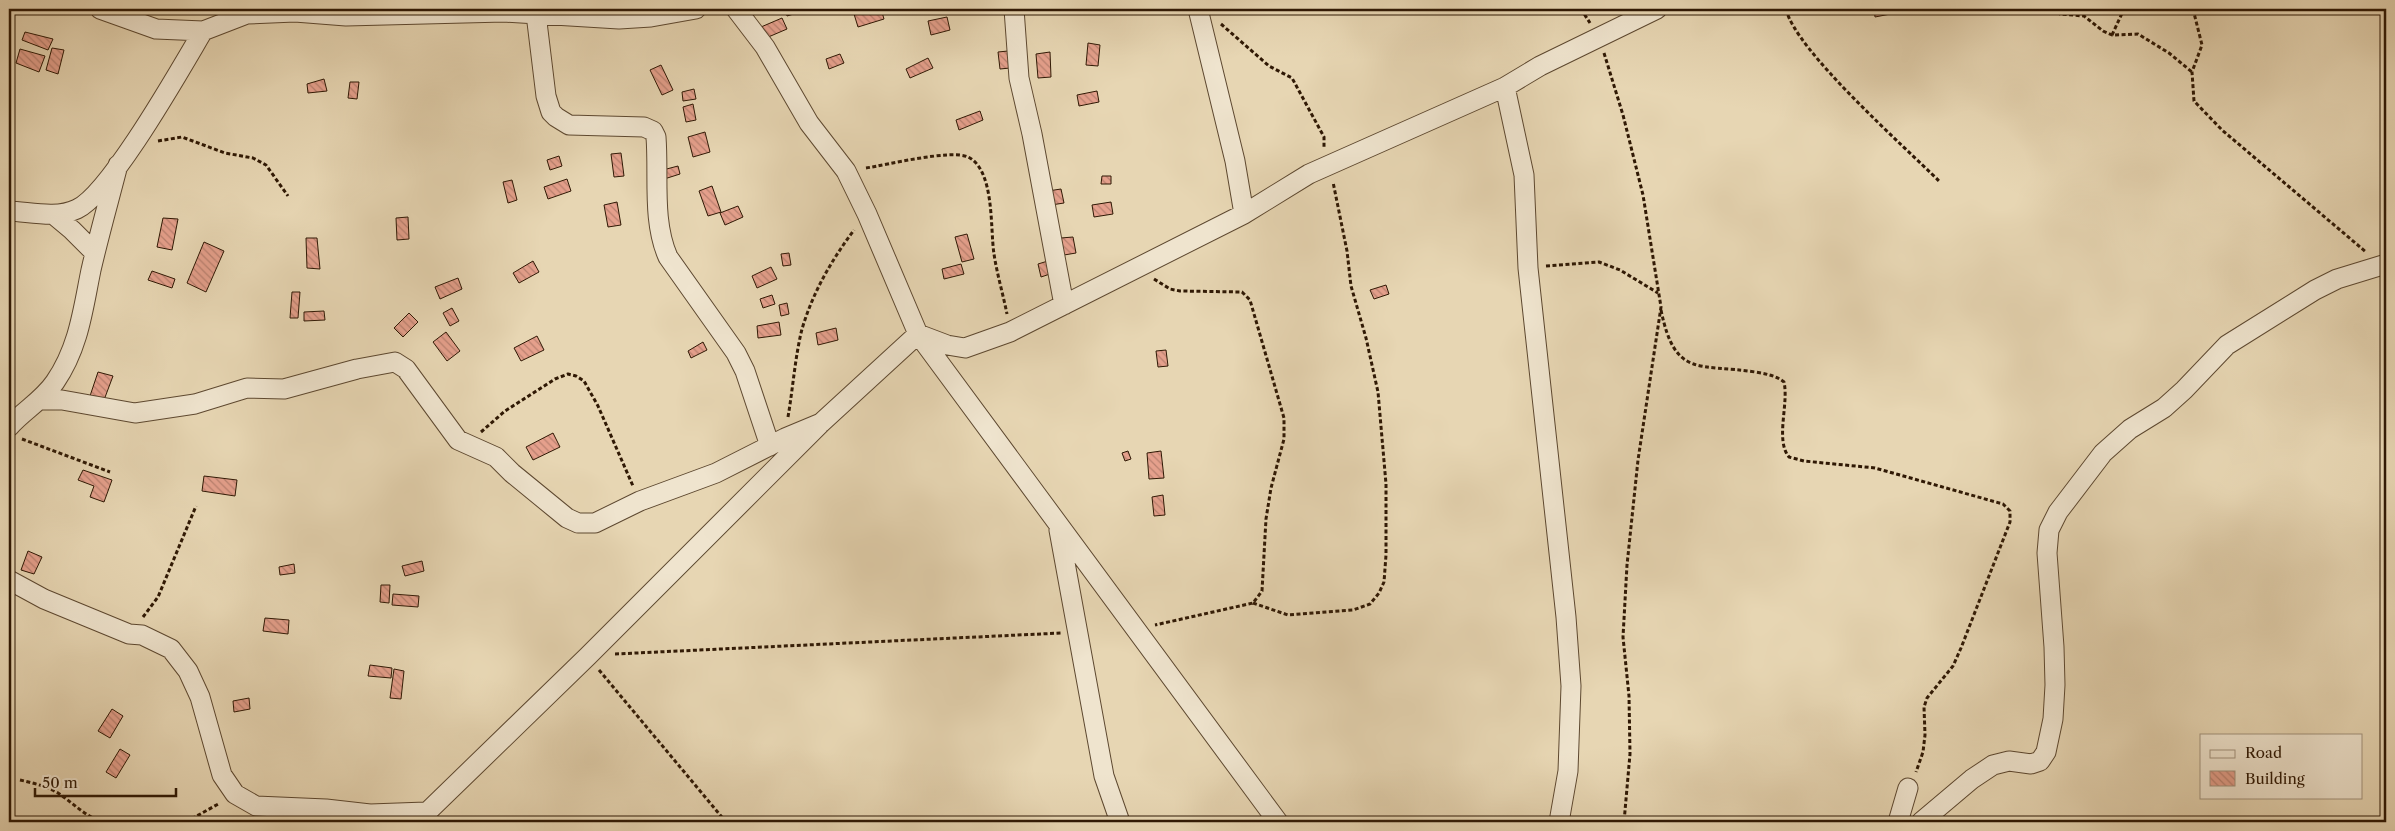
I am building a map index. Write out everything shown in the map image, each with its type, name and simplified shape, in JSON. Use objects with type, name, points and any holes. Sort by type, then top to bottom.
[{"type":"street","points":[[100,9],[156,29],[202,31],[247,14],[295,12],[346,16],[536,14],[619,18],[651,17],[696,9]]},
{"type":"street","points":[[736,9],[765,47],[809,123],[846,171],[867,214],[918,334],[1058,526],[1138,629],[1278,822]]},
{"type":"street","points":[[1014,9],[1019,78],[1032,134],[1064,305]]},
{"type":"street","points":[[1198,9],[1235,161],[1244,214]]},
{"type":"street","points":[[918,334],[947,345],[965,348],[1010,332],[1244,214],[1309,174],[1505,87],[1599,35],[1657,9]]},
{"type":"street","points":[[536,14],[546,96],[551,112],[569,125],[644,127],[653,131],[656,137],[658,212],[662,245],[668,257],[736,353],[777,442]]},
{"type":"street","points":[[9,211],[54,215],[78,209],[95,197],[131,146],[202,31]]},
{"type":"street","points":[[1505,87],[1524,175],[1528,268],[1565,608],[1570,686],[1568,771],[1559,822]]},
{"type":"street","points":[[12,432],[56,381],[77,340],[118,166]]},
{"type":"street","points":[[54,215],[96,253]]},
{"type":"street","points":[[1920,822],[1972,779],[1993,766],[2009,761],[2032,764],[2040,761],[2046,752],[2053,719],[2055,685],[2047,553],[2049,530],[2058,512],[2103,453],[2130,429],[2164,408],[2226,346],[2315,290],[2337,279],[2384,265]]},
{"type":"street","points":[[9,580],[44,599],[129,634],[142,635],[170,649],[188,671],[200,697],[222,775],[235,794],[256,806],[326,809],[422,817],[588,656],[821,423],[918,334]]},
{"type":"street","points":[[41,400],[62,400],[135,413],[195,404],[247,388],[284,389],[357,369],[395,362],[406,369],[458,440],[496,456],[512,473],[567,518],[578,524],[595,523],[640,501],[716,473],[777,442],[821,423]]},
{"type":"street","points":[[1058,526],[1104,776],[1120,822]]},
{"type":"street","points":[[1898,822],[1908,788]]},
{"type":"path","points":[[1786,9],[1802,40],[1829,72],[1939,180]]},
{"type":"path","points":[[2051,9],[2060,14],[2084,16],[2103,31],[2112,35],[2138,34],[2169,53],[2192,72]]},
{"type":"path","points":[[2112,35],[2124,9]]},
{"type":"path","points":[[2193,9],[2202,45],[2192,72],[2194,101],[2201,110],[2261,164],[2384,265]]},
{"type":"path","points":[[1217,20],[1269,66],[1292,78],[1300,89],[1324,137],[1325,145],[1309,174]]},
{"type":"path","points":[[1599,35],[1623,115],[1643,195],[1666,335],[1678,354],[1691,365],[1712,369],[1743,370],[1767,374],[1784,382],[1786,411],[1783,446],[1789,456],[1804,461],[1845,464],[1883,470],[2003,504],[2010,511],[2010,522],[1961,648],[1953,666],[1927,698],[1924,708],[1924,752],[1908,788]]},
{"type":"path","points":[[131,146],[182,137],[225,153],[253,158],[266,165],[288,196]]},
{"type":"path","points":[[846,171],[944,155],[968,157],[980,167],[988,189],[994,254],[1010,332]]},
{"type":"path","points":[[1138,629],[1253,603],[1288,615],[1353,610],[1370,604],[1380,593],[1384,582],[1386,556],[1386,484],[1378,392],[1366,338],[1351,286],[1347,251],[1330,164]]},
{"type":"path","points":[[777,442],[802,330],[815,294],[832,260],[867,214]]},
{"type":"path","points":[[1528,268],[1599,262],[1620,270],[1658,293]]},
{"type":"path","points":[[1140,268],[1170,289],[1242,292],[1250,300],[1254,309],[1284,418],[1284,439],[1271,488],[1266,519],[1262,591],[1253,603]]},
{"type":"path","points":[[1624,822],[1630,754],[1629,696],[1623,638],[1627,565],[1638,460],[1660,307]]},
{"type":"path","points":[[470,446],[481,431],[505,411],[555,379],[568,374],[576,376],[584,381],[598,406],[640,501]]},
{"type":"path","points":[[12,432],[110,472]]},
{"type":"path","points":[[129,634],[155,604],[196,506]]},
{"type":"path","points":[[588,656],[1077,632]]},
{"type":"path","points":[[588,656],[726,822]]},
{"type":"path","points":[[20,780],[42,785],[58,793],[86,816],[101,822]]},
{"type":"path","points":[[186,822],[235,794]]},
{"type":"building","points":[[785,9],[796,9],[797,13],[787,16]]},
{"type":"building","points":[[868,9],[881,9],[884,19],[858,27],[854,14]]},
{"type":"building","points":[[1874,9],[1905,9],[1906,11],[1875,17]]},
{"type":"building","points":[[947,17],[950,30],[931,35],[928,21]]},
{"type":"building","points":[[782,18],[787,29],[766,38],[761,27]]},
{"type":"building","points":[[25,32],[53,39],[48,50],[22,40]]},
{"type":"building","points":[[1088,43],[1100,45],[1098,66],[1086,65]]},
{"type":"building","points":[[52,48],[64,50],[58,74],[46,70]]},
{"type":"building","points":[[20,49],[45,56],[39,72],[16,63]]},
{"type":"building","points":[[1008,51],[1010,68],[1000,69],[998,52]]},
{"type":"building","points":[[1050,52],[1051,77],[1038,78],[1036,54]]},
{"type":"building","points":[[840,54],[844,63],[829,69],[826,59]]},
{"type":"building","points":[[928,58],[933,68],[910,78],[906,69]]},
{"type":"building","points":[[661,65],[673,90],[662,95],[650,70]]},
{"type":"building","points":[[324,79],[327,91],[308,93],[307,84]]},
{"type":"building","points":[[350,82],[359,82],[357,99],[348,98]]},
{"type":"building","points":[[694,89],[696,99],[683,101],[682,92]]},
{"type":"building","points":[[1097,91],[1099,102],[1079,106],[1077,95]]},
{"type":"building","points":[[693,104],[696,120],[686,122],[683,107]]},
{"type":"building","points":[[980,111],[983,120],[959,130],[956,120]]},
{"type":"building","points":[[705,132],[710,152],[693,157],[688,137]]},
{"type":"building","points":[[621,153],[624,176],[614,177],[611,154]]},
{"type":"building","points":[[559,156],[562,166],[550,170],[547,160]]},
{"type":"building","points":[[678,166],[680,174],[661,180],[659,171]]},
{"type":"building","points":[[1102,176],[1111,176],[1111,184],[1101,184]]},
{"type":"building","points":[[567,179],[571,191],[548,199],[544,187]]},
{"type":"building","points":[[512,180],[517,200],[508,203],[503,182]]},
{"type":"building","points":[[712,186],[721,212],[708,216],[699,191]]},
{"type":"building","points":[[1061,189],[1064,203],[1038,207],[1035,193]]},
{"type":"building","points":[[617,202],[621,225],[608,227],[604,205]]},
{"type":"building","points":[[1111,202],[1113,214],[1094,217],[1092,205]]},
{"type":"building","points":[[738,206],[743,217],[725,225],[720,213]]},
{"type":"building","points":[[408,217],[409,239],[397,240],[396,218]]},
{"type":"building","points":[[163,218],[178,219],[172,250],[157,247]]},
{"type":"building","points":[[967,234],[974,259],[962,262],[955,237]]},
{"type":"building","points":[[1073,237],[1076,253],[1064,255],[1061,238]]},
{"type":"building","points":[[306,238],[317,238],[320,269],[307,268]]},
{"type":"building","points":[[204,242],[224,251],[206,292],[187,283]]},
{"type":"building","points":[[789,253],[791,265],[783,266],[781,254]]},
{"type":"building","points":[[1061,257],[1065,269],[1041,277],[1038,264]]},
{"type":"building","points":[[533,261],[539,272],[519,283],[513,273]]},
{"type":"building","points":[[961,264],[964,274],[944,279],[942,269]]},
{"type":"building","points":[[771,267],[777,279],[757,288],[752,276]]},
{"type":"building","points":[[152,271],[175,279],[172,288],[148,280]]},
{"type":"building","points":[[458,278],[462,289],[440,299],[435,287]]},
{"type":"building","points":[[1386,285],[1389,294],[1374,299],[1370,290]]},
{"type":"building","points":[[292,292],[300,292],[298,318],[290,318]]},
{"type":"building","points":[[772,295],[775,304],[763,308],[760,299]]},
{"type":"building","points":[[787,303],[789,314],[781,316],[779,305]]},
{"type":"building","points":[[9,308],[14,309],[10,321],[9,321]]},
{"type":"building","points":[[452,308],[459,321],[450,326],[443,313]]},
{"type":"building","points":[[324,311],[325,320],[304,321],[304,312]]},
{"type":"building","points":[[409,313],[418,322],[403,337],[394,328]]},
{"type":"building","points":[[779,322],[781,335],[758,338],[757,326]]},
{"type":"building","points":[[836,328],[838,340],[818,345],[816,333]]},
{"type":"building","points":[[446,332],[460,351],[447,361],[433,342]]},
{"type":"building","points":[[537,336],[544,350],[521,361],[514,348]]},
{"type":"building","points":[[703,342],[707,350],[691,358],[688,351]]},
{"type":"building","points":[[1166,350],[1168,366],[1158,367],[1156,351]]},
{"type":"building","points":[[98,372],[113,376],[104,400],[90,396]]},
{"type":"building","points":[[553,433],[560,447],[533,460],[526,447]]},
{"type":"building","points":[[1128,451],[1131,459],[1125,461],[1122,453]]},
{"type":"building","points":[[1161,451],[1164,478],[1149,479],[1147,453]]},
{"type":"building","points":[[83,470],[112,480],[104,502],[90,497],[94,486],[78,480]]},
{"type":"building","points":[[204,476],[237,480],[235,496],[202,491]]},
{"type":"building","points":[[1163,495],[1165,515],[1154,516],[1152,497]]},
{"type":"building","points":[[28,551],[42,557],[34,574],[21,570]]},
{"type":"building","points":[[422,561],[424,571],[405,576],[402,566]]},
{"type":"building","points":[[294,564],[295,573],[280,575],[279,567]]},
{"type":"building","points":[[381,585],[390,585],[389,603],[380,602]]},
{"type":"building","points":[[393,594],[419,596],[418,607],[392,605]]},
{"type":"building","points":[[265,618],[289,620],[288,634],[263,631]]},
{"type":"building","points":[[370,665],[392,668],[391,678],[368,676]]},
{"type":"building","points":[[394,669],[404,671],[401,699],[390,698]]},
{"type":"building","points":[[249,698],[250,709],[234,712],[233,701]]},
{"type":"building","points":[[112,709],[123,716],[110,738],[98,731]]},
{"type":"building","points":[[120,749],[130,755],[116,778],[106,772]]}]
